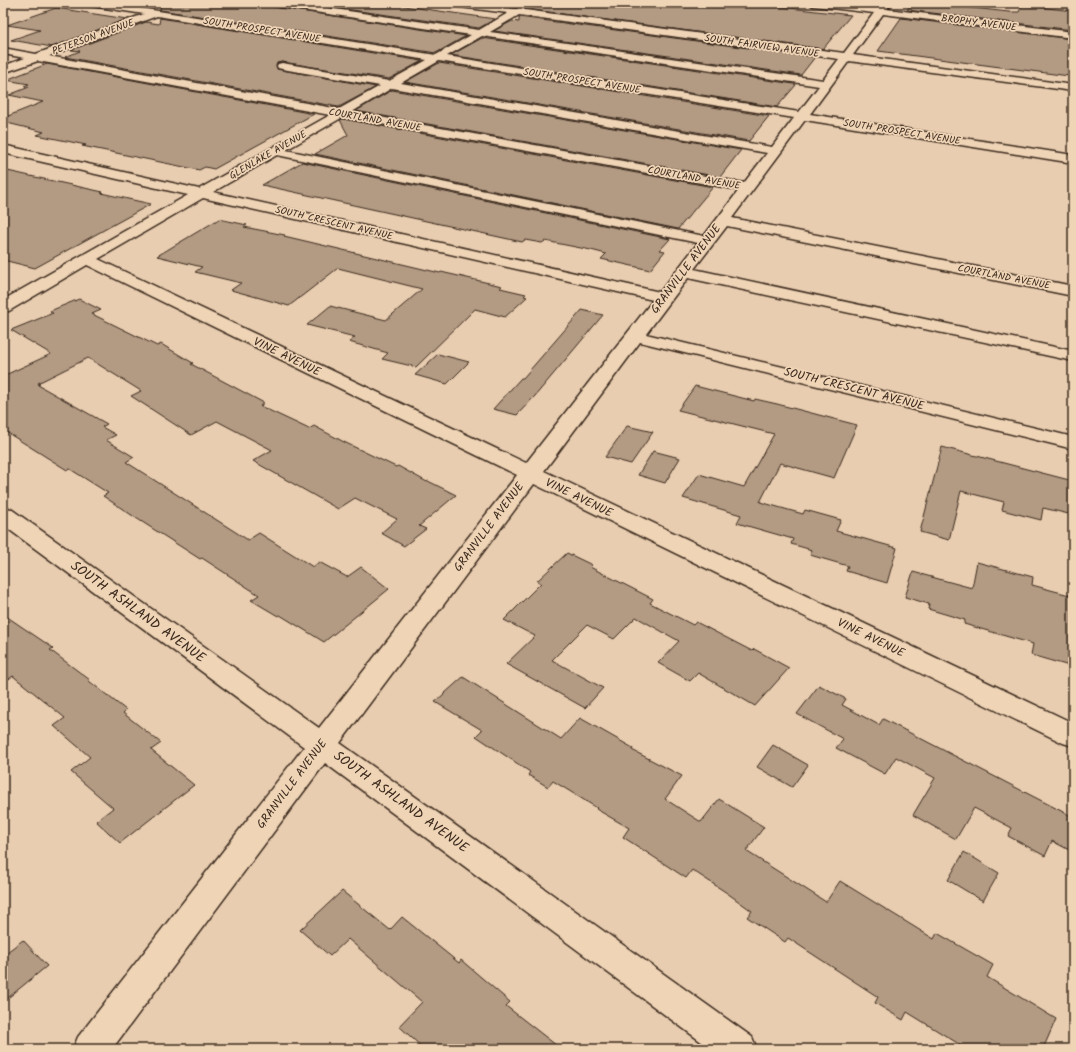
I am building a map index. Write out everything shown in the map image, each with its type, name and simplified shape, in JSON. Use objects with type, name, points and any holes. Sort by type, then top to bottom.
[{"type":"street","name":"SOUTH PROSPECT AVENUE","points":[[91,3],[1073,159]]},
{"type":"street","points":[[274,3],[826,84]]},
{"type":"street","name":"SOUTH FAIRVIEW AVENUE","points":[[452,3],[1073,88]]},
{"type":"street","name":"GLENLAKE AVENUE","points":[[7,301],[86,259],[533,3]]},
{"type":"street","name":"BROPHY AVENUE","points":[[813,3],[884,7],[1073,35]]},
{"type":"street","name":"PETERSON AVENUE","points":[[3,70],[177,6]]},
{"type":"street","name":"GRANVILLE AVENUE","points":[[90,1049],[708,241],[884,7]]},
{"type":"street","name":"COURTLAND AVENUE","points":[[3,51],[336,116]]},
{"type":"street","name":"COURTLAND AVENUE","points":[[3,58],[336,116],[745,192]]},
{"type":"street","points":[[282,66],[776,151]]},
{"type":"street","name":"SOUTH CRESCENT AVENUE","points":[[3,148],[664,298]]},
{"type":"street","points":[[274,151],[708,241]]},
{"type":"street","name":"COURTLAND AVENUE","points":[[727,216],[1073,277]]},
{"type":"street","name":"COURTLAND AVENUE","points":[[727,216],[1073,291]]},
{"type":"street","name":"VINE AVENUE","points":[[86,259],[1073,735]]},
{"type":"street","points":[[684,272],[1073,356]]},
{"type":"street","name":"SOUTH CRESCENT AVENUE","points":[[635,336],[1073,442]]},
{"type":"street","name":"SOUTH ASHLAND AVENUE","points":[[3,514],[740,1049]]},
{"type":"building","points":[[161,3],[268,3],[274,7],[466,36],[436,53],[160,10]]},
{"type":"building","points":[[303,3],[383,3],[495,19],[479,28]]},
{"type":"building","points":[[520,3],[746,3],[851,15],[823,49],[526,9],[520,6]]},
{"type":"building","points":[[912,3],[955,3],[954,6],[1009,12],[1019,12],[1022,5],[1073,11],[1073,30],[907,10]]},
{"type":"building","points":[[56,8],[127,19],[52,47],[11,40],[40,30],[7,25]]},
{"type":"building","points":[[519,17],[815,57],[801,75],[494,31],[512,21],[519,22]]},
{"type":"building","points":[[160,18],[422,61],[389,79],[282,62],[277,63],[277,69],[376,87],[339,107],[332,106],[331,104],[328,105],[65,57],[80,51],[71,50],[146,22],[159,24]]},
{"type":"building","points":[[901,18],[1073,39],[1073,60],[1069,76],[878,51]]},
{"type":"building","points":[[482,38],[796,85],[777,107],[451,55]]},
{"type":"building","points":[[439,63],[769,116],[749,141],[405,82]]},
{"type":"building","points":[[47,64],[314,114],[214,169],[205,167],[199,170],[82,146],[86,145],[37,135],[44,132],[3,122],[3,118],[43,102],[9,95],[29,87],[24,86],[29,84],[6,80]]},
{"type":"building","points":[[392,90],[741,150],[720,177],[356,111]]},
{"type":"building","points":[[343,119],[713,187],[678,229],[315,154],[348,135],[340,120]]},
{"type":"building","points":[[302,162],[670,239],[660,250],[665,251],[650,270],[601,259],[606,254],[591,250],[545,241],[542,243],[525,240],[522,242],[262,185]]},
{"type":"building","points":[[3,170],[151,204],[35,268],[3,260]]},
{"type":"building","points":[[219,219],[247,225],[244,227],[285,235],[284,236],[440,273],[502,286],[500,288],[526,294],[524,296],[527,297],[505,317],[475,309],[416,367],[382,359],[388,353],[349,342],[355,337],[307,325],[330,306],[386,320],[422,289],[338,268],[289,306],[231,290],[241,283],[195,272],[202,267],[157,256]]},
{"type":"building","points":[[79,299],[101,310],[92,314],[157,346],[161,344],[193,363],[191,364],[264,403],[260,406],[309,429],[314,426],[344,442],[396,467],[398,466],[427,482],[428,481],[456,495],[419,526],[426,529],[404,546],[381,533],[397,519],[355,498],[338,509],[253,461],[272,450],[217,421],[191,435],[131,396],[141,391],[88,358],[38,383],[40,384],[38,385],[107,424],[102,427],[116,435],[106,440],[134,457],[126,462],[248,540],[259,533],[313,567],[319,562],[347,577],[361,567],[389,589],[324,642],[280,615],[278,616],[251,600],[259,595],[202,558],[200,559],[103,496],[108,493],[70,469],[67,470],[3,430],[3,376],[51,354],[11,330],[53,313],[50,311]]},
{"type":"building","points":[[582,310],[603,315],[535,396],[517,415],[493,409],[521,378],[523,378]]},
{"type":"building","points":[[438,354],[469,362],[447,384],[415,375]]},
{"type":"building","points":[[695,386],[754,401],[755,399],[777,404],[857,425],[834,478],[780,463],[760,502],[803,514],[805,510],[841,520],[836,531],[897,548],[887,583],[846,571],[848,566],[810,555],[812,550],[791,544],[793,539],[737,523],[741,515],[683,498],[699,474],[744,487],[774,434],[678,410]]},
{"type":"building","points":[[627,426],[653,432],[631,464],[605,457]]},
{"type":"building","points":[[942,447],[1073,481],[1073,515],[1043,508],[1041,520],[1002,510],[1004,502],[961,491],[949,540],[920,532]]},
{"type":"building","points":[[653,451],[680,458],[665,483],[638,475]]},
{"type":"building","points":[[567,553],[592,565],[590,567],[653,599],[650,603],[693,625],[696,622],[752,651],[754,649],[789,668],[755,706],[698,673],[690,681],[658,663],[679,641],[636,617],[614,639],[587,625],[552,660],[603,688],[585,708],[506,664],[535,636],[504,620],[541,583],[537,581]]},
{"type":"building","points":[[977,562],[1033,577],[1032,585],[1073,596],[1073,667],[1031,655],[1033,644],[964,624],[965,620],[928,609],[929,604],[905,597],[913,572],[972,588]]},
{"type":"building","points":[[3,614],[53,648],[50,650],[90,680],[89,681],[126,710],[123,713],[161,743],[151,750],[194,785],[120,843],[96,821],[113,808],[71,772],[90,757],[54,726],[65,718],[13,676],[3,683]]},
{"type":"building","points":[[463,677],[561,739],[580,718],[633,748],[632,750],[682,776],[665,799],[701,822],[719,799],[764,827],[746,851],[826,902],[840,881],[934,939],[937,933],[993,965],[987,977],[1056,1019],[1043,1049],[967,1049],[907,1012],[903,1020],[875,1003],[878,997],[788,938],[785,942],[747,917],[752,911],[727,893],[692,870],[686,878],[623,837],[629,828],[553,781],[548,787],[528,775],[530,772],[476,736],[482,730],[435,702]]},
{"type":"building","points":[[819,685],[846,699],[842,705],[879,725],[883,719],[1073,817],[1073,852],[1052,841],[1045,856],[1008,836],[1012,828],[974,808],[956,839],[913,815],[935,778],[896,757],[885,774],[836,748],[843,739],[797,714]]},
{"type":"building","points":[[773,745],[808,765],[792,787],[757,767]]},
{"type":"building","points":[[964,852],[999,873],[983,901],[948,880]]},
{"type":"building","points":[[342,891],[390,930],[402,917],[459,963],[461,960],[510,1002],[506,1006],[561,1049],[424,1049],[399,1026],[422,1002],[348,939],[330,956],[300,930]]},
{"type":"building","points":[[23,940],[47,966],[3,1002],[3,955]]}]
